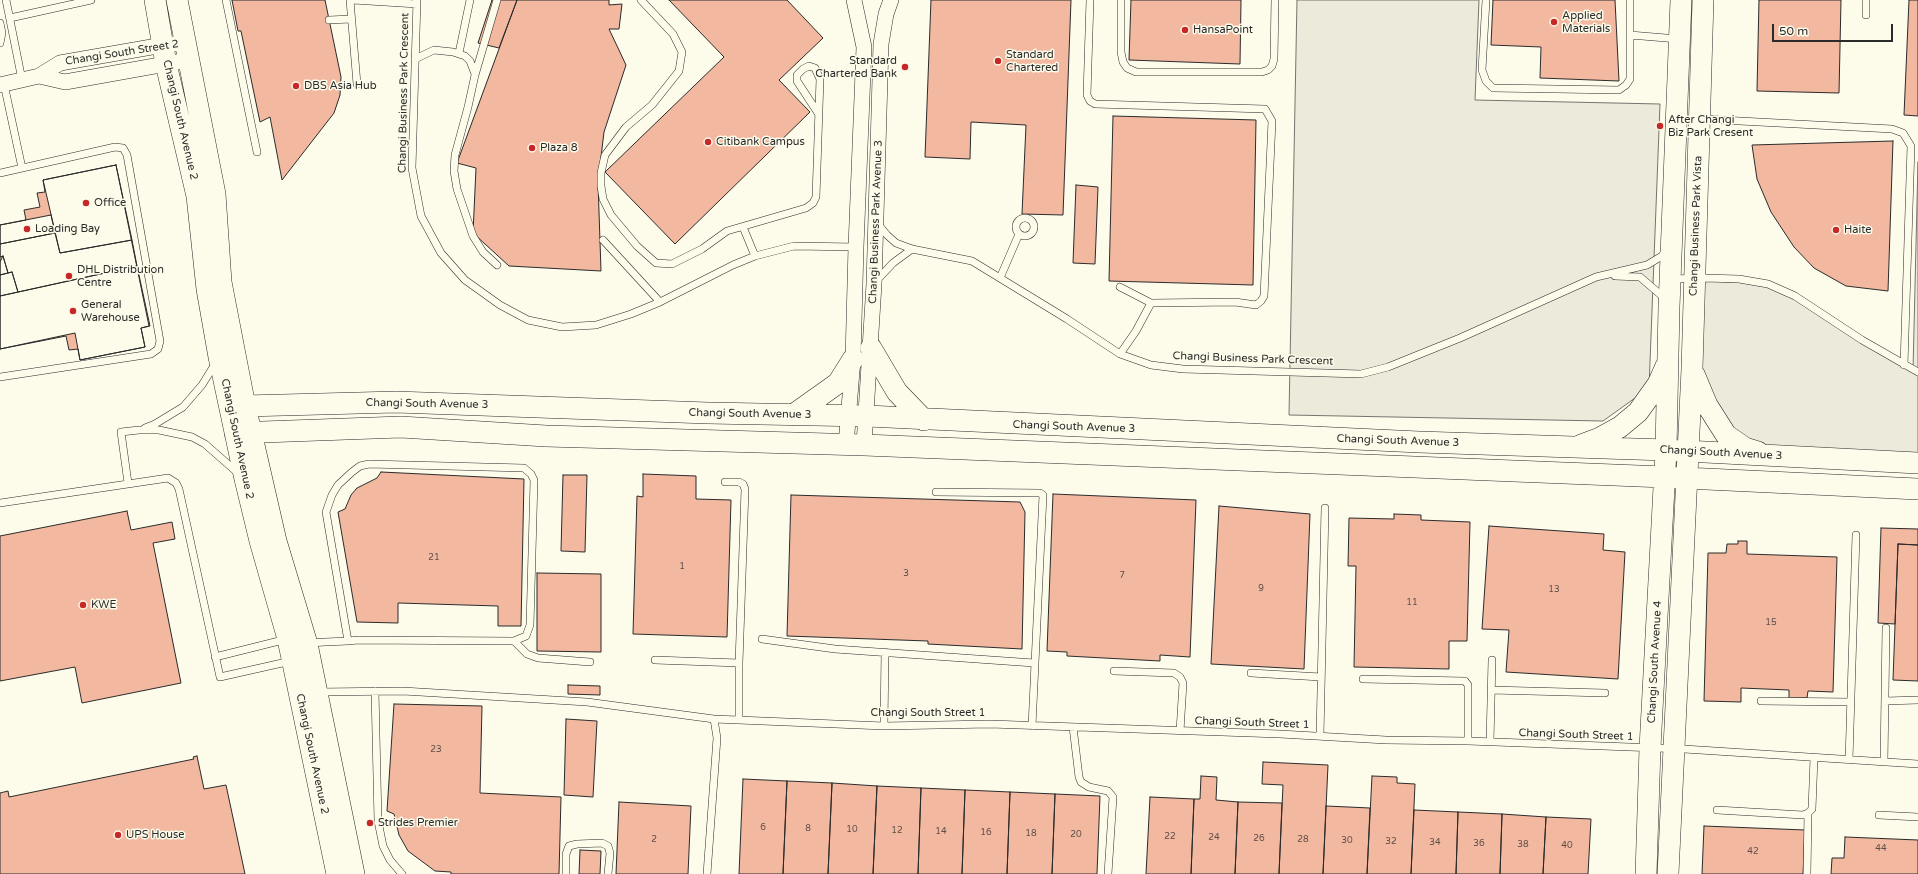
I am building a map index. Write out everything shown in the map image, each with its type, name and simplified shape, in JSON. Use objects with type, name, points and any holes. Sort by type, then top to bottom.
[{"type":"street","name":"Changi South Avenue 2","points":[[155,0],[165,54],[197,196],[207,289],[219,357],[238,407]]},
{"type":"street","name":"Changi South Avenue 2","points":[[177,0],[215,194],[221,282],[238,407],[243,433],[276,541],[298,641],[293,661],[337,874]]},
{"type":"street","name":"Changi Business Park Avenue 3","points":[[854,0],[864,47],[856,247],[862,353],[857,417]]},
{"type":"street","name":"Changi Business Park Avenue 3","points":[[855,445],[862,353],[874,284],[881,44],[886,14],[891,0]]},
{"type":"street","name":"Changi Business Park Vista","points":[[1666,450],[1681,0]]},
{"type":"street","name":"Changi Business Park Vista","points":[[1688,452],[1692,369],[1703,0]]},
{"type":"street","name":"Changi South Street 2","points":[[2,84],[39,76],[60,63],[186,52]]},
{"type":"street","points":[[793,414],[838,383],[862,353],[924,420]]},
{"type":"street","points":[[1572,448],[1600,438],[1620,427],[1638,412],[1658,384],[1669,360]]},
{"type":"street","points":[[1692,369],[1707,405],[1726,435],[1745,448],[1771,456]]},
{"type":"street","name":"Changi South Avenue 3","points":[[238,407],[396,402],[700,413],[793,414],[1572,448],[1666,450],[1918,463]]},
{"type":"street","points":[[243,433],[401,427],[546,436],[855,445],[1664,477],[1918,489]]},
{"type":"street","name":"Changi South Avenue 2","points":[[243,433],[245,479],[260,542],[317,692],[354,874]]},
{"type":"street","name":"Changi South Avenue 4","points":[[1646,874],[1650,748],[1666,450]]},
{"type":"street","name":"Changi South Avenue 4","points":[[1668,874],[1688,452]]},
{"type":"lane","points":[[6,0],[22,80]]},
{"type":"lane","points":[[10,18],[91,0]]},
{"type":"lane","points":[[226,0],[257,152]]},
{"type":"lane","points":[[357,84],[351,19],[351,0],[417,2]]},
{"type":"lane","points":[[459,53],[470,0]]},
{"type":"lane","points":[[497,0],[475,75],[455,155],[454,171],[457,189],[473,236],[483,252],[497,265]]},
{"type":"lane","points":[[641,0],[673,34],[682,52],[679,71],[652,105],[626,127],[605,155],[601,173],[603,199],[611,215],[632,241],[656,263],[672,264],[702,249],[727,231],[806,208],[813,204],[816,197],[820,79],[815,68],[809,66],[802,69],[798,75],[797,81],[818,113]]},
{"type":"lane","points":[[1090,0],[1087,95],[1090,101],[1094,104],[1264,109],[1269,114],[1272,121],[1264,296],[1256,305],[1235,302],[1151,303],[1120,287]]},
{"type":"lane","points":[[1121,0],[1121,52],[1123,62],[1131,70],[1136,72],[1262,72],[1268,70],[1272,66],[1274,59],[1275,0]]},
{"type":"lane","points":[[1486,0],[1482,70],[1486,81],[1493,88],[1619,90],[1626,86],[1630,79],[1630,0]]},
{"type":"lane","points":[[1866,0],[1866,15]]},
{"type":"lane","name":"Changi Business Park Crescent","points":[[417,2],[412,168],[421,216],[441,253],[465,280],[500,305],[528,320],[562,327],[596,325],[631,314],[660,302],[733,265],[755,256],[794,246],[856,247]]},
{"type":"lane","points":[[329,20],[351,19]]},
{"type":"lane","points":[[0,23],[2,33],[0,43]]},
{"type":"lane","points":[[1630,35],[1680,40]]},
{"type":"lane","points":[[415,59],[434,50],[459,53],[470,61],[475,75]]},
{"type":"lane","points":[[2,84],[22,168]]},
{"type":"lane","points":[[1699,119],[1892,129],[1903,133],[1911,146],[1904,365]]},
{"type":"lane","points":[[0,173],[115,147],[123,148],[127,155],[160,341],[158,349],[151,354],[0,377]]},
{"type":"lane","name":"Changi Business Park Crescent","points":[[876,221],[887,235],[896,243],[912,249],[972,261],[1120,354],[1151,366],[1183,369],[1361,374],[1388,367],[1460,338],[1596,277],[1648,265],[1662,256],[1672,239]]},
{"type":"lane","points":[[743,226],[755,256]]},
{"type":"lane","points":[[1000,278],[1019,234]]},
{"type":"lane","points":[[603,240],[660,302]]},
{"type":"lane","points":[[874,284],[893,263],[912,249]]},
{"type":"lane","name":"Changi Business Park Crescent","points":[[1604,275],[1640,277],[1661,295],[1670,307]]},
{"type":"lane","points":[[1672,280],[1694,280],[1705,278],[1739,280],[1768,284],[1795,296],[1862,340],[1918,372]]},
{"type":"lane","points":[[1120,354],[1136,331],[1151,303]]},
{"type":"lane","points":[[139,430],[155,424],[183,407],[202,385],[219,357]]},
{"type":"lane","points":[[128,483],[121,432],[139,430],[159,430],[192,438],[205,444],[245,479]]},
{"type":"lane","points":[[215,657],[298,641],[348,641],[514,641],[526,636],[530,625],[534,480],[531,474],[524,468],[369,464],[360,466],[338,484],[326,512],[348,641]]},
{"type":"lane","points":[[0,503],[168,478],[176,483],[179,489],[220,677],[293,661]]},
{"type":"lane","points":[[725,482],[739,482],[743,484],[745,489],[739,664],[739,720]]},
{"type":"lane","points":[[936,492],[1040,493],[1042,495],[1032,726]]},
{"type":"lane","points":[[1320,736],[1325,508]]},
{"type":"lane","points":[[1849,760],[1856,535]]},
{"type":"lane","points":[[1884,762],[1886,628]]},
{"type":"lane","points":[[762,640],[885,652],[1034,663]]},
{"type":"lane","points":[[514,641],[527,654],[538,658],[590,662]]},
{"type":"lane","points":[[884,726],[883,684],[885,652]]},
{"type":"lane","points":[[655,660],[739,664]]},
{"type":"lane","points":[[1490,742],[1492,660]]},
{"type":"lane","points":[[1114,671],[1174,673],[1180,677],[1183,683],[1180,731]]},
{"type":"lane","points":[[1250,673],[1321,677]]},
{"type":"lane","points":[[1362,679],[1465,681],[1468,685],[1468,741]]},
{"type":"lane","points":[[1492,690],[1605,692]]},
{"type":"lane","points":[[374,691],[378,821],[383,846],[390,860],[402,874]]},
{"type":"lane","name":"Changi South Street 1","points":[[317,692],[374,691],[586,702],[714,719],[884,726],[958,724],[1073,727],[1280,734],[1386,740],[1468,741],[1674,749],[1918,764]]},
{"type":"lane","points":[[1885,701],[1918,700]]},
{"type":"lane","points":[[1761,701],[1850,702]]},
{"type":"lane","points":[[707,874],[717,738],[714,719]]},
{"type":"lane","points":[[1073,727],[1079,777],[1081,782],[1089,787],[1108,791],[1113,797],[1108,874]]},
{"type":"lane","points":[[1717,810],[1803,815],[1808,813],[1812,809],[1814,758]]},
{"type":"lane","points":[[1807,874],[1808,813]]},
{"type":"lane","points":[[1879,815],[1918,817]]},
{"type":"lane","points":[[566,874],[566,854],[569,846],[577,844],[602,843],[608,846],[610,853],[608,874]]},
{"type":"shaded area","points":[[1297,0],[1479,0],[1475,100],[1660,104],[1649,388],[1603,421],[1289,415]]},
{"type":"shaded area","points":[[1918,162],[1918,462],[1745,448],[1694,370],[1695,280],[1767,284],[1795,296],[1913,370]]},
{"type":"building","name":"DBS Asia Hub","points":[[232,0],[325,0],[341,77],[340,95],[334,113],[282,180],[270,117],[260,122],[241,31],[238,31]]},
{"type":"building","points":[[492,0],[517,0],[499,48],[478,43]]},
{"type":"building","name":"Plaza 8","points":[[517,0],[609,0],[609,5],[622,4],[619,29],[609,29],[626,65],[604,132],[598,182],[601,271],[509,266],[473,233],[476,168],[457,163]]},
{"type":"building","name":"Citibank Campus","points":[[669,0],[787,0],[823,38],[779,80],[810,112],[675,244],[605,172],[724,57]]},
{"type":"building","name":"Standard Chartered","points":[[931,0],[1071,0],[1063,215],[1022,214],[1026,125],[971,122],[970,159],[925,157]]},
{"type":"building","name":"HansaPoint","points":[[1131,0],[1241,0],[1240,64],[1129,60]]},
{"type":"building","name":"Applied Materials","points":[[1493,0],[1615,0],[1619,81],[1540,78],[1541,47],[1491,45]]},
{"type":"building","points":[[1759,0],[1841,0],[1839,93],[1757,91]]},
{"type":"building","points":[[1909,0],[1918,0],[1918,116],[1904,115]]},
{"type":"building","points":[[1113,116],[1256,120],[1253,285],[1109,281]]},
{"type":"building","name":"Haite","points":[[1893,141],[1888,291],[1846,286],[1814,268],[1794,247],[1771,212],[1757,179],[1752,145]]},
{"type":"building","name":"DHL Distribution Centre","points":[[116,165],[149,326],[141,328],[145,347],[80,360],[78,349],[69,350],[66,336],[0,349],[0,225],[26,220],[24,210],[40,207],[37,193],[45,192],[43,180]]},
{"type":"building","name":"Office","points":[[116,165],[132,240],[60,253],[43,180]]},
{"type":"building","points":[[1076,185],[1098,187],[1095,264],[1073,263]]},
{"type":"building","name":"Loading Bay","points":[[51,215],[55,233],[0,244],[0,225]]},
{"type":"building","name":"General Warehouse","points":[[55,233],[60,253],[132,240],[137,266],[18,292],[12,272],[8,273],[3,256],[0,257],[0,244]]},
{"type":"building","points":[[3,256],[8,273],[0,275],[0,262]]},
{"type":"building","name":"General Warehouse","points":[[137,266],[150,326],[141,328],[145,347],[80,360],[75,333],[0,349],[0,296]]},
{"type":"building","points":[[12,272],[18,292],[0,296],[0,275]]},
{"type":"building","points":[[381,472],[524,479],[521,626],[498,626],[498,606],[398,603],[398,623],[357,622],[338,512],[345,509],[351,495],[357,488],[377,478]]},
{"type":"building","points":[[643,474],[696,476],[696,499],[731,500],[727,637],[633,634],[637,496],[643,497]]},
{"type":"building","points":[[563,475],[587,475],[585,552],[561,551]]},
{"type":"building","points":[[1053,494],[1196,500],[1190,657],[1160,655],[1160,661],[1067,656],[1067,652],[1047,651]]},
{"type":"building","points":[[791,495],[1020,502],[1025,512],[1022,649],[928,644],[928,641],[787,636]]},
{"type":"building","points":[[1219,506],[1310,514],[1304,669],[1211,664]]},
{"type":"building","name":"KWE","points":[[127,511],[131,530],[172,522],[175,539],[153,543],[181,683],[82,703],[75,667],[0,681],[0,536]]},
{"type":"building","points":[[1394,514],[1421,515],[1421,520],[1470,522],[1467,641],[1449,641],[1449,669],[1354,667],[1356,566],[1348,566],[1349,518],[1394,519]]},
{"type":"building","points":[[1489,526],[1604,534],[1603,550],[1625,552],[1618,679],[1506,672],[1509,630],[1482,629]]},
{"type":"building","points":[[1881,528],[1918,529],[1918,545],[1898,544],[1895,624],[1878,623]]},
{"type":"building","points":[[1738,541],[1747,541],[1747,554],[1837,557],[1833,692],[1808,691],[1807,698],[1789,698],[1789,690],[1741,688],[1741,702],[1704,701],[1708,553],[1726,553],[1727,544],[1738,544]]},
{"type":"building","points":[[1898,544],[1918,545],[1918,681],[1893,680]]},
{"type":"building","points":[[537,573],[601,574],[601,652],[537,651]]},
{"type":"building","points":[[568,685],[600,686],[600,695],[568,694]]},
{"type":"building","points":[[394,704],[482,706],[480,793],[561,797],[559,874],[451,874],[451,872],[435,871],[408,851],[399,835],[394,814],[387,811]]},
{"type":"building","points":[[566,719],[597,721],[593,797],[564,795]]},
{"type":"building","name":"UPS House","points":[[197,756],[204,789],[226,785],[245,874],[0,874],[0,793],[8,791],[9,797],[194,759],[193,757]]},
{"type":"building","points":[[1263,762],[1328,765],[1323,874],[1279,874],[1283,785],[1262,784]]},
{"type":"building","points":[[1201,776],[1217,777],[1216,800],[1238,802],[1235,874],[1191,874],[1194,799],[1200,799]]},
{"type":"building","points":[[1372,776],[1397,777],[1397,783],[1415,784],[1411,874],[1367,874]]},
{"type":"building","points":[[743,779],[787,781],[783,874],[739,874]]},
{"type":"building","points":[[787,781],[832,783],[828,874],[783,874]]},
{"type":"building","points":[[832,783],[877,786],[873,874],[828,874]]},
{"type":"building","points":[[877,786],[921,788],[918,874],[873,874]]},
{"type":"building","points":[[921,788],[965,790],[962,874],[918,874]]},
{"type":"building","points":[[965,790],[1010,792],[1007,874],[962,874]]},
{"type":"building","points":[[1010,792],[1055,794],[1052,874],[1007,874]]},
{"type":"building","points":[[1055,794],[1100,796],[1097,874],[1052,874]]},
{"type":"building","points":[[1150,797],[1194,799],[1191,874],[1146,874]]},
{"type":"building","points":[[619,802],[691,806],[688,874],[616,874]]},
{"type":"building","points":[[1238,802],[1282,803],[1279,874],[1235,874]]},
{"type":"building","points":[[1326,806],[1370,808],[1367,874],[1323,874]]},
{"type":"building","points":[[1414,810],[1458,812],[1456,874],[1411,874]]},
{"type":"building","points":[[1458,812],[1502,814],[1500,874],[1456,874]]},
{"type":"building","points":[[1502,814],[1546,817],[1543,874],[1500,874]]},
{"type":"building","points":[[1546,817],[1591,819],[1588,874],[1543,874]]},
{"type":"building","points":[[1704,826],[1805,830],[1803,874],[1702,874]]},
{"type":"building","points":[[1845,837],[1918,840],[1918,874],[1831,874],[1832,858],[1844,858]]},
{"type":"building","points":[[580,850],[601,851],[600,874],[579,874]]},
{"type":"place","name":"Applied Materials","points":[[1554,22]]},
{"type":"place","name":"HansaPoint","points":[[1185,30]]},
{"type":"place","name":"Standard Chartered","points":[[998,61]]},
{"type":"place","name":"Standard Chartered Bank","points":[[905,67]]},
{"type":"place","name":"DBS Asia Hub","points":[[296,86]]},
{"type":"place","name":"After Changi Biz Park Cresent","points":[[1660,126]]},
{"type":"place","name":"Citibank Campus","points":[[708,142]]},
{"type":"place","name":"Plaza 8","points":[[532,148]]},
{"type":"place","name":"Office","points":[[86,203]]},
{"type":"place","name":"Loading Bay","points":[[27,229]]},
{"type":"place","name":"Haite","points":[[1836,230]]},
{"type":"place","name":"DHL Distribution Centre","points":[[69,276]]},
{"type":"place","name":"General Warehouse","points":[[73,311]]},
{"type":"place","name":"KWE","points":[[83,605]]},
{"type":"place","name":"Strides Premier","points":[[370,823]]},
{"type":"place","name":"UPS House","points":[[118,835]]}]
